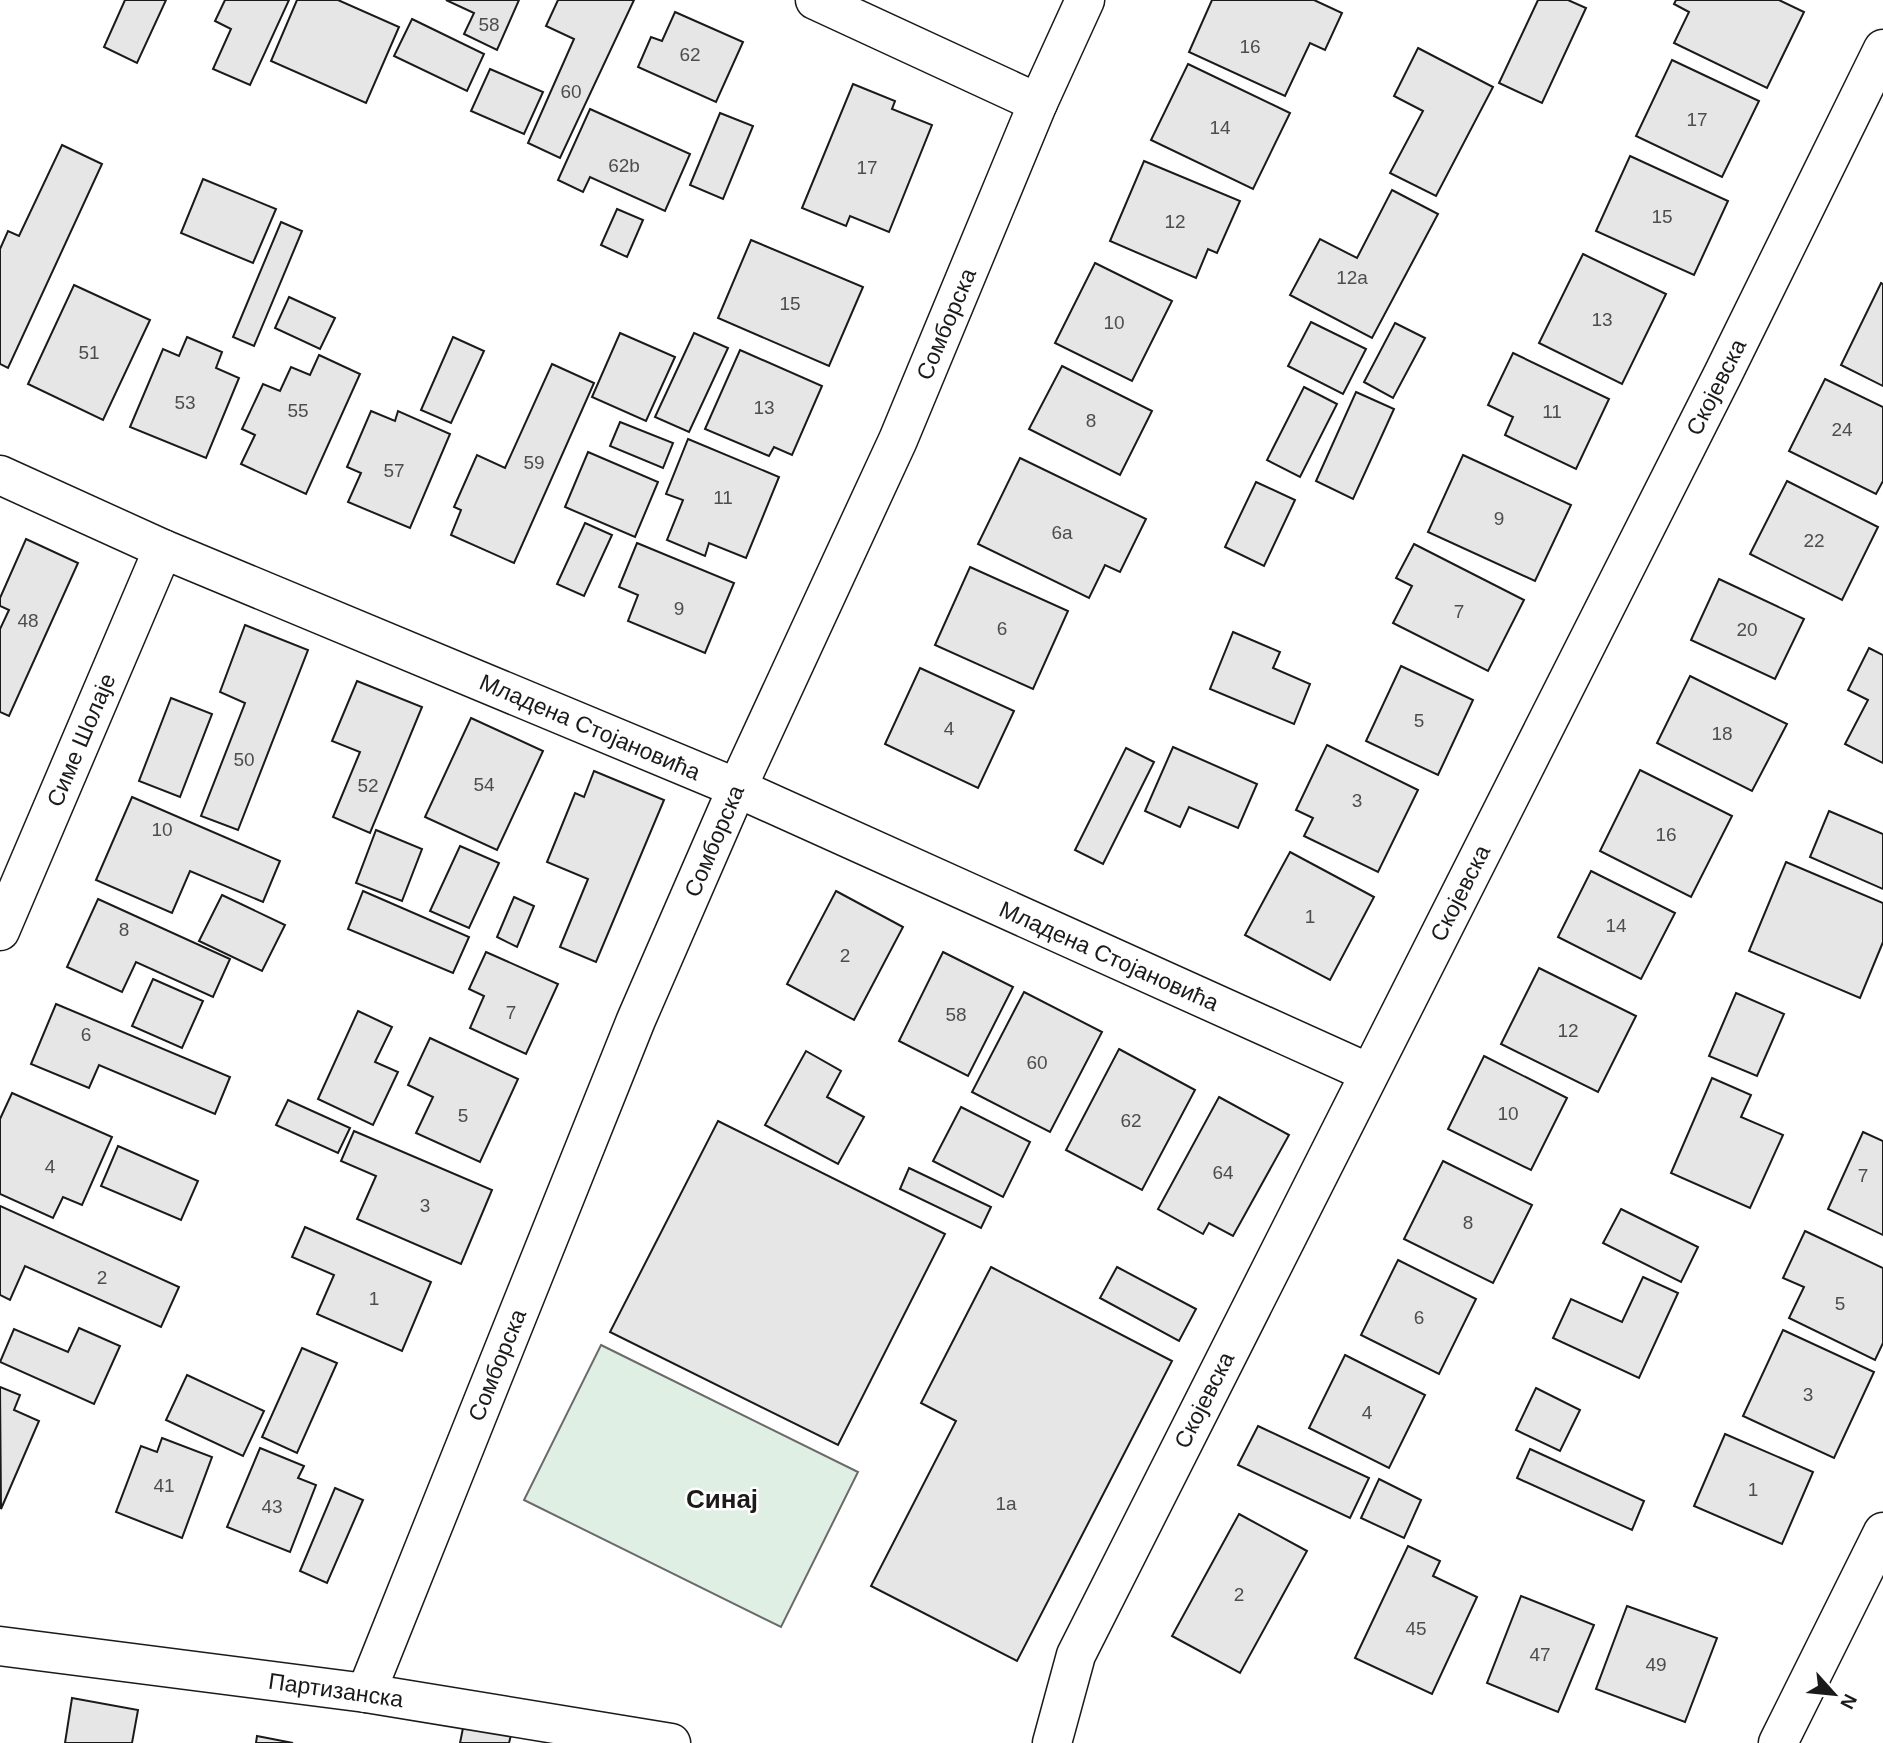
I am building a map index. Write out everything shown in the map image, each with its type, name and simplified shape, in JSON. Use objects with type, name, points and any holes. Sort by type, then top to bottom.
[{"type":"street","points":[[815,0],[1038,103]]},
{"type":"street","name":"Сомборска","points":[[366,1693],[631,1033],[737,788],[898,440],[1038,103],[1085,0]]},
{"type":"street","name":"Скојевска","points":[[1052,1743],[1076,1655],[1723,374],[1883,49]]},
{"type":"street","name":"Младена Стојановића","points":[[0,475],[163,549],[737,788],[1369,1073]]},
{"type":"street","name":"Симе Шолаје","points":[[0,931],[163,549]]},
{"type":"street","points":[[1778,1743],[1883,1532]]},
{"type":"street","name":"Партизанска","points":[[0,1646],[366,1693],[671,1743]]},
{"type":"green space","points":[[601,1345],[858,1472],[781,1627],[524,1500]]},
{"type":"building","points":[[125,0],[166,0],[137,63],[104,47]]},
{"type":"building","points":[[225,0],[289,0],[250,85],[213,69],[231,29],[215,21]]},
{"type":"building","points":[[297,0],[338,0],[399,27],[366,103],[271,61]]},
{"type":"building","points":[[446,0],[519,0],[497,50],[464,34],[474,13]]},
{"type":"building","points":[[558,0],[634,0],[560,158],[528,143],[574,39],[546,26]]},
{"type":"building","points":[[1212,0],[1314,0],[1342,13],[1325,50],[1310,43],[1285,96],[1189,52]]},
{"type":"building","points":[[1538,0],[1568,0],[1586,8],[1542,103],[1499,83]]},
{"type":"building","points":[[1676,0],[1779,0],[1804,12],[1767,88],[1674,43],[1689,12],[1674,4]]},
{"type":"building","points":[[675,12],[743,42],[716,102],[638,67],[651,37],[662,41]]},
{"type":"building","points":[[412,19],[484,54],[467,91],[394,56]]},
{"type":"building","points":[[1418,48],[1493,87],[1436,196],[1390,173],[1423,111],[1394,96]]},
{"type":"building","points":[[1672,60],[1759,101],[1722,177],[1636,136]]},
{"type":"building","points":[[1188,64],[1290,113],[1253,189],[1151,140]]},
{"type":"building","points":[[490,69],[543,92],[524,134],[471,111]]},
{"type":"building","points":[[853,84],[895,101],[892,109],[932,125],[889,232],[850,216],[846,226],[802,208]]},
{"type":"building","points":[[590,109],[690,154],[665,211],[590,177],[583,192],[558,180]]},
{"type":"building","points":[[720,113],[753,126],[723,199],[690,185]]},
{"type":"building","points":[[62,145],[102,164],[8,368],[0,364],[0,249],[8,231],[19,236]]},
{"type":"building","points":[[1630,156],[1728,201],[1694,275],[1596,231]]},
{"type":"building","points":[[1144,161],[1240,201],[1217,253],[1208,249],[1196,278],[1110,241]]},
{"type":"building","points":[[203,179],[276,209],[253,263],[181,233]]},
{"type":"building","points":[[1392,190],[1438,214],[1372,338],[1290,295],[1320,239],[1357,258]]},
{"type":"building","points":[[617,209],[643,220],[627,257],[601,245]]},
{"type":"building","points":[[281,222],[302,231],[254,346],[233,337]]},
{"type":"building","points":[[751,240],[863,287],[829,366],[718,318]]},
{"type":"building","points":[[1583,254],[1666,294],[1622,384],[1539,343]]},
{"type":"building","points":[[1095,263],[1172,301],[1132,381],[1055,343]]},
{"type":"building","points":[[1881,283],[1883,284],[1883,386],[1841,365]]},
{"type":"building","points":[[74,285],[150,320],[103,420],[28,384]]},
{"type":"building","points":[[289,297],[335,318],[320,349],[275,328]]},
{"type":"building","points":[[1311,322],[1366,349],[1343,394],[1288,366]]},
{"type":"building","points":[[1395,323],[1425,338],[1393,398],[1364,382]]},
{"type":"building","points":[[620,333],[675,357],[646,421],[592,397]]},
{"type":"building","points":[[694,333],[728,348],[689,432],[655,417]]},
{"type":"building","points":[[187,337],[222,352],[216,368],[239,378],[206,458],[130,427],[163,349],[179,356]]},
{"type":"building","points":[[453,337],[484,351],[451,423],[421,410]]},
{"type":"building","points":[[740,350],[822,386],[792,455],[774,447],[769,456],[705,429]]},
{"type":"building","points":[[1513,353],[1609,399],[1576,469],[1505,435],[1513,417],[1488,405]]},
{"type":"building","points":[[319,355],[360,374],[306,494],[241,464],[255,435],[242,429],[263,384],[280,391],[291,367],[310,375]]},
{"type":"building","points":[[552,364],[594,383],[514,563],[451,535],[461,510],[454,507],[477,455],[505,468]]},
{"type":"building","points":[[1062,366],[1152,411],[1120,475],[1029,429]]},
{"type":"building","points":[[1825,379],[1883,407],[1883,481],[1876,494],[1789,451]]},
{"type":"building","points":[[1304,387],[1337,404],[1300,477],[1267,460]]},
{"type":"building","points":[[1356,392],[1394,409],[1353,499],[1316,481]]},
{"type":"building","points":[[371,411],[395,421],[398,411],[450,434],[410,528],[348,502],[361,473],[347,467]]},
{"type":"building","points":[[620,422],[673,443],[663,468],[610,446]]},
{"type":"building","points":[[688,439],[779,477],[746,558],[709,543],[705,556],[667,540],[683,500],[666,494]]},
{"type":"building","points":[[588,452],[658,482],[635,537],[565,507]]},
{"type":"building","points":[[1463,455],[1571,505],[1535,581],[1428,532]]},
{"type":"building","points":[[1020,458],[1146,519],[1120,572],[1105,565],[1089,598],[978,544]]},
{"type":"building","points":[[1787,481],[1878,527],[1842,600],[1750,554]]},
{"type":"building","points":[[1256,482],[1295,500],[1264,566],[1225,547]]},
{"type":"building","points":[[585,523],[612,535],[584,596],[557,584]]},
{"type":"building","points":[[26,539],[78,563],[9,716],[0,712],[0,629],[9,610],[0,606],[0,598]]},
{"type":"building","points":[[637,543],[734,583],[705,653],[628,621],[638,595],[619,587]]},
{"type":"building","points":[[1414,544],[1524,600],[1488,671],[1393,623],[1412,586],[1396,578]]},
{"type":"building","points":[[970,567],[1068,611],[1033,689],[935,645]]},
{"type":"building","points":[[1719,579],[1804,619],[1775,679],[1691,640]]},
{"type":"building","points":[[245,625],[308,650],[238,830],[201,816],[245,703],[220,692]]},
{"type":"building","points":[[1233,632],[1280,652],[1273,668],[1310,684],[1294,724],[1210,689]]},
{"type":"building","points":[[1869,648],[1883,655],[1883,763],[1845,744],[1868,700],[1848,690]]},
{"type":"building","points":[[1401,666],[1473,700],[1438,775],[1366,741]]},
{"type":"building","points":[[920,668],[1014,711],[978,788],[885,744]]},
{"type":"building","points":[[1690,676],[1787,724],[1752,791],[1657,743]]},
{"type":"building","points":[[357,681],[422,707],[370,833],[333,817],[360,752],[332,741]]},
{"type":"building","points":[[171,698],[212,714],[180,797],[139,781]]},
{"type":"building","points":[[471,718],[543,751],[497,850],[425,817]]},
{"type":"building","points":[[1327,745],[1418,790],[1378,872],[1304,836],[1313,818],[1296,810]]},
{"type":"building","points":[[1173,747],[1257,784],[1238,828],[1189,807],[1180,827],[1145,811]]},
{"type":"building","points":[[1126,748],[1154,762],[1103,864],[1075,850]]},
{"type":"building","points":[[1640,770],[1732,816],[1691,897],[1600,851]]},
{"type":"building","points":[[594,771],[664,800],[596,962],[560,947],[588,879],[547,862],[575,793],[584,797]]},
{"type":"building","points":[[132,797],[280,861],[263,902],[190,871],[172,913],[96,880]]},
{"type":"building","points":[[1829,811],[1883,834],[1883,889],[1810,857]]},
{"type":"building","points":[[376,830],[422,849],[402,901],[356,883]]},
{"type":"building","points":[[460,846],[499,863],[469,928],[430,911]]},
{"type":"building","points":[[1290,852],[1374,897],[1330,980],[1245,935]]},
{"type":"building","points":[[1786,862],[1883,903],[1883,942],[1860,998],[1749,951]]},
{"type":"building","points":[[1591,871],[1675,913],[1641,979],[1558,937]]},
{"type":"building","points":[[363,891],[469,937],[453,973],[348,929]]},
{"type":"building","points":[[836,891],[903,927],[854,1020],[787,984]]},
{"type":"building","points":[[222,895],[285,925],[262,971],[199,941]]},
{"type":"building","points":[[514,897],[534,906],[517,947],[497,937]]},
{"type":"building","points":[[98,899],[230,959],[213,997],[136,962],[122,992],[67,967]]},
{"type":"building","points":[[486,952],[558,984],[526,1054],[470,1028],[484,996],[469,989]]},
{"type":"building","points":[[943,952],[1013,987],[968,1076],[899,1041]]},
{"type":"building","points":[[1539,968],[1636,1016],[1598,1092],[1501,1044]]},
{"type":"building","points":[[153,979],[203,1001],[182,1048],[132,1026]]},
{"type":"building","points":[[1024,992],[1102,1032],[1050,1132],[972,1092]]},
{"type":"building","points":[[1736,993],[1784,1014],[1757,1076],[1709,1056]]},
{"type":"building","points":[[56,1004],[230,1077],[215,1114],[99,1065],[89,1088],[31,1064]]},
{"type":"building","points":[[358,1011],[392,1027],[375,1062],[398,1072],[373,1125],[318,1099]]},
{"type":"building","points":[[430,1038],[518,1079],[480,1162],[416,1133],[433,1097],[408,1085]]},
{"type":"building","points":[[1119,1049],[1195,1090],[1142,1190],[1066,1150]]},
{"type":"building","points":[[806,1051],[841,1071],[827,1097],[864,1117],[838,1164],[765,1125]]},
{"type":"building","points":[[1484,1056],[1567,1098],[1531,1170],[1448,1129]]},
{"type":"building","points":[[1712,1078],[1751,1095],[1741,1117],[1783,1135],[1750,1208],[1671,1173]]},
{"type":"building","points":[[12,1093],[112,1137],[82,1205],[63,1197],[53,1218],[0,1194],[0,1119]]},
{"type":"building","points":[[1219,1097],[1289,1135],[1233,1236],[1209,1223],[1203,1234],[1158,1209]]},
{"type":"building","points":[[288,1100],[350,1128],[338,1153],[276,1125]]},
{"type":"building","points":[[961,1107],[1030,1142],[1003,1197],[933,1161]]},
{"type":"building","points":[[718,1121],[945,1234],[838,1445],[610,1332]]},
{"type":"building","points":[[354,1131],[492,1190],[461,1264],[357,1219],[376,1176],[341,1161]]},
{"type":"building","points":[[1863,1132],[1883,1141],[1883,1235],[1828,1209]]},
{"type":"building","points":[[118,1146],[198,1181],[181,1220],[101,1186]]},
{"type":"building","points":[[1443,1161],[1532,1205],[1493,1283],[1404,1239]]},
{"type":"building","points":[[909,1168],[991,1207],[981,1228],[900,1189]]},
{"type":"building","points":[[0,1206],[179,1287],[161,1327],[25,1266],[10,1300],[0,1295]]},
{"type":"building","points":[[1621,1209],[1698,1247],[1681,1282],[1603,1243]]},
{"type":"building","points":[[305,1227],[431,1282],[402,1351],[317,1314],[334,1275],[292,1257]]},
{"type":"building","points":[[1805,1231],[1883,1268],[1883,1343],[1875,1360],[1789,1318],[1804,1287],[1783,1278]]},
{"type":"building","points":[[1398,1260],[1476,1299],[1439,1374],[1361,1335]]},
{"type":"building","points":[[991,1267],[1172,1361],[1017,1661],[871,1586],[956,1421],[921,1403]]},
{"type":"building","points":[[1117,1267],[1196,1309],[1179,1341],[1100,1298]]},
{"type":"building","points":[[1643,1277],[1678,1293],[1639,1378],[1553,1338],[1571,1299],[1622,1322]]},
{"type":"building","points":[[79,1328],[120,1346],[94,1404],[0,1362],[14,1329],[68,1352]]},
{"type":"building","points":[[1783,1330],[1874,1372],[1834,1458],[1743,1416]]},
{"type":"building","points":[[302,1348],[337,1363],[297,1453],[262,1437]]},
{"type":"building","points":[[1345,1355],[1425,1395],[1389,1468],[1309,1428]]},
{"type":"building","points":[[187,1375],[264,1411],[243,1456],[166,1420]]},
{"type":"building","points":[[0,1387],[20,1395],[14,1410],[39,1421],[1,1509]]},
{"type":"building","points":[[1536,1388],[1580,1410],[1560,1451],[1516,1430]]},
{"type":"building","points":[[1258,1426],[1369,1478],[1350,1518],[1238,1465]]},
{"type":"building","points":[[1725,1434],[1813,1472],[1782,1544],[1694,1506]]},
{"type":"building","points":[[162,1438],[212,1457],[182,1538],[116,1512],[141,1446],[157,1452]]},
{"type":"building","points":[[260,1448],[304,1466],[298,1478],[316,1485],[290,1552],[227,1527]]},
{"type":"building","points":[[1530,1449],[1644,1501],[1632,1530],[1517,1478]]},
{"type":"building","points":[[1379,1479],[1421,1500],[1404,1538],[1361,1518]]},
{"type":"building","points":[[335,1488],[363,1500],[327,1583],[300,1571]]},
{"type":"building","points":[[1239,1514],[1307,1551],[1240,1673],[1172,1636]]},
{"type":"building","points":[[1408,1546],[1440,1561],[1433,1576],[1477,1597],[1432,1694],[1355,1658]]},
{"type":"building","points":[[1521,1596],[1594,1625],[1558,1712],[1487,1683]]},
{"type":"building","points":[[1627,1606],[1717,1638],[1685,1722],[1596,1689]]},
{"type":"building","points":[[72,1698],[138,1710],[132,1743],[65,1743]]},
{"type":"building","points":[[465,1718],[513,1727],[509,1743],[460,1743]]},
{"type":"building","points":[[257,1736],[293,1743],[256,1743]]},
{"type":"district","name":"Синај","points":[[722,1499]]}]
